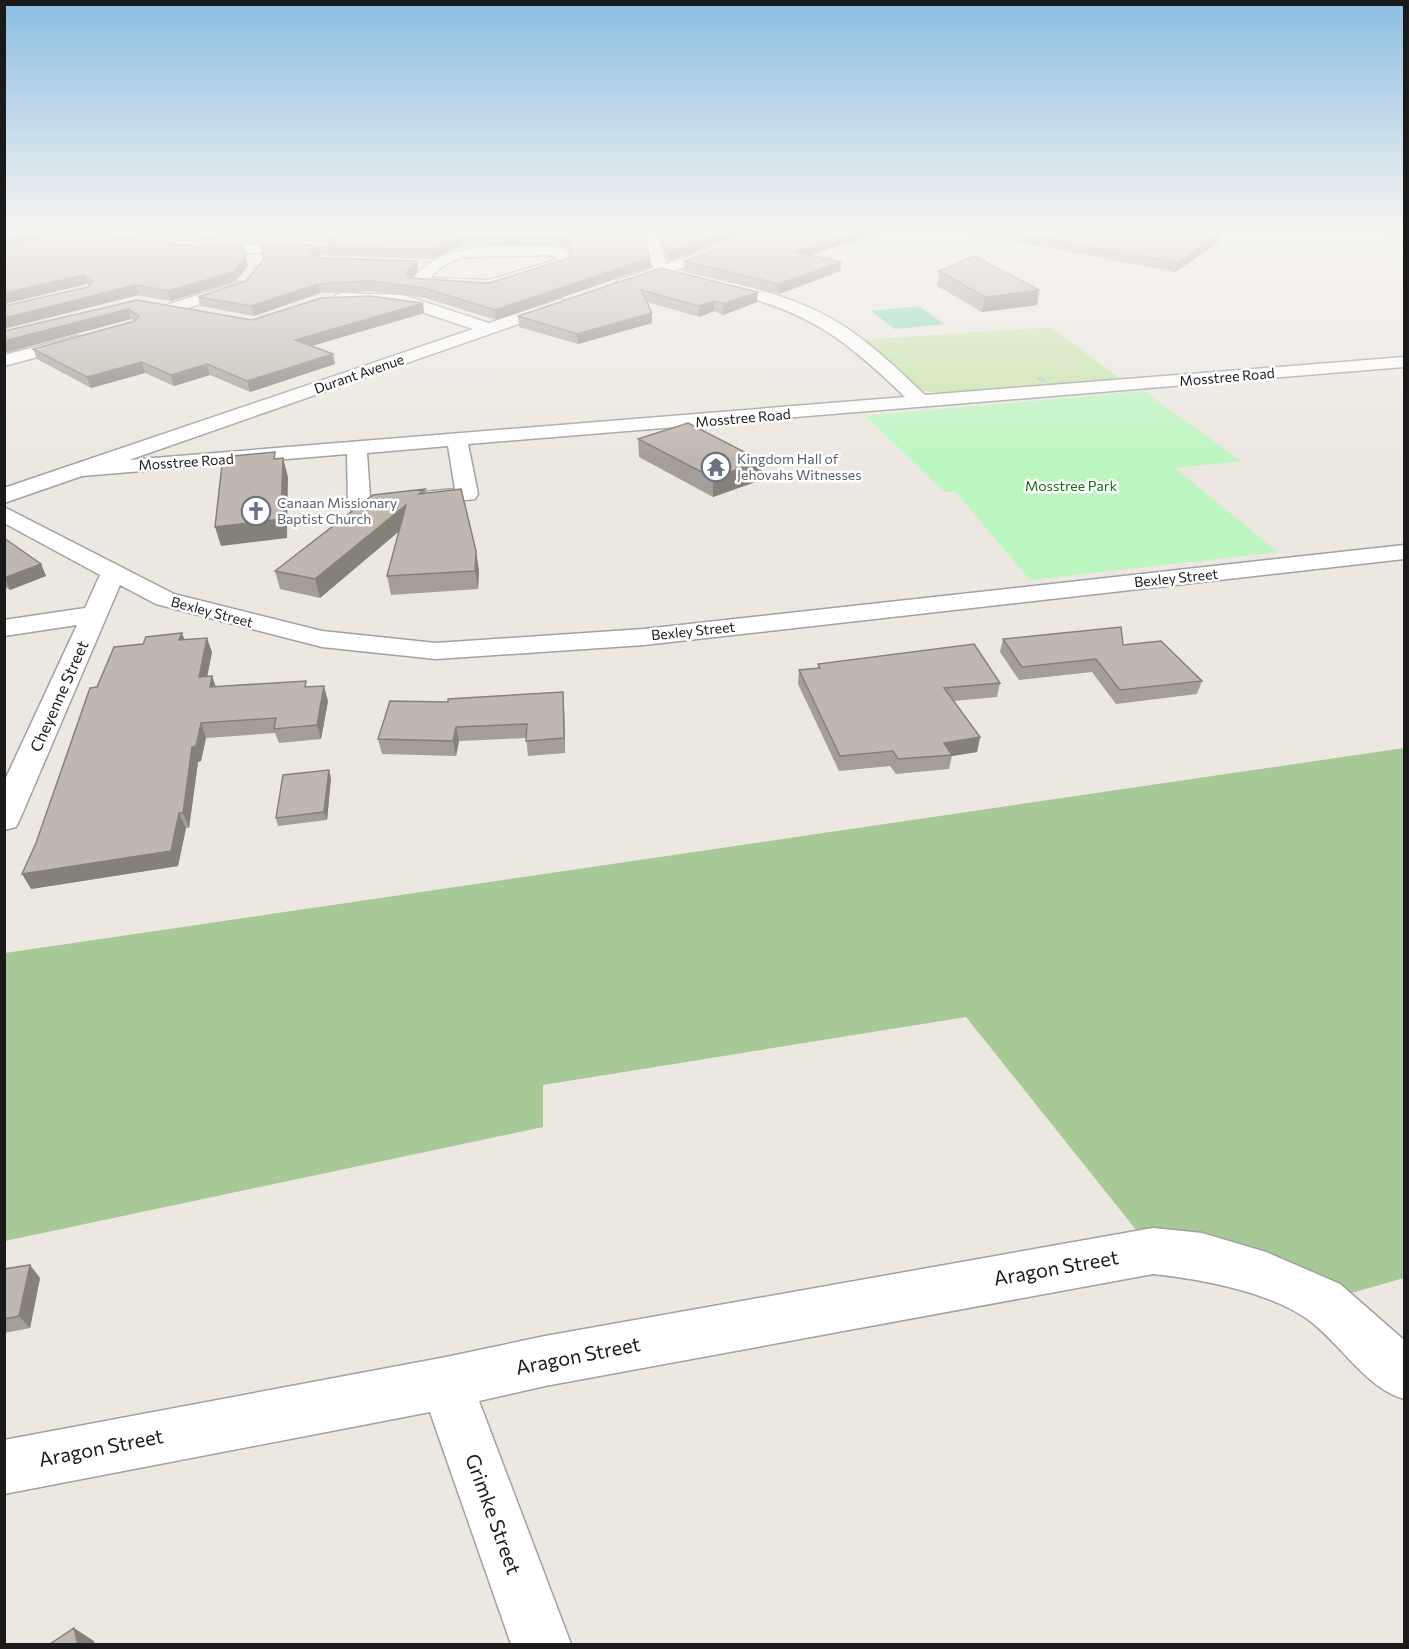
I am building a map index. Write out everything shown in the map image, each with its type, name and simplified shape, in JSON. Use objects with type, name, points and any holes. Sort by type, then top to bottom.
[{"type":"street","points":[[156,311],[192,310],[200,306]]},
{"type":"street","points":[[427,306],[489,329]]},
{"type":"street","name":"Durant Avenue","points":[[4,496],[557,306]]},
{"type":"street","points":[[788,306],[818,318],[874,359],[922,403]]},
{"type":"street","points":[[4,361],[89,338]]},
{"type":"street","name":"Mosstree Road","points":[[81,470],[1404,362]]},
{"type":"street","points":[[357,449],[359,505],[467,494],[457,441]]},
{"type":"street","name":"Bexley Street","points":[[4,514],[113,574],[165,599],[286,632],[322,639],[436,651],[644,637],[1404,552]]},
{"type":"street","name":"Cheyenne Street","points":[[4,819],[113,574]]},
{"type":"street","points":[[4,628],[96,614]]},
{"type":"street","name":"Aragon Street","points":[[4,1467],[446,1383],[544,1361],[1153,1251],[1202,1257],[1255,1272],[1323,1301],[1404,1374]]},
{"type":"street","name":"Grimke Street","points":[[446,1383],[541,1644]]},
{"type":"green space","points":[[919,306],[944,324],[895,329],[871,311]]},
{"type":"green space","points":[[1051,327],[1121,379],[945,394],[914,389],[861,340]]},
{"type":"green space","name":"Mosstree Park","points":[[1144,391],[1241,461],[1175,468],[1278,552],[1030,580],[955,491],[945,492],[865,416]]},
{"type":"green space","points":[[1404,748],[1404,1278],[1323,1301],[1153,1251],[966,1017],[543,1085],[543,1127],[5,1241],[5,953]]},
{"type":"building","points":[[4,306],[52,306],[4,318]]},
{"type":"building","points":[[111,306],[171,306],[252,320],[296,306],[413,306],[295,340],[333,354],[247,381],[207,364],[171,375],[142,362],[87,377],[33,349],[135,321],[139,316],[128,309],[4,341],[4,331]]},
{"type":"building","points":[[482,306],[507,306],[495,310]]},
{"type":"building","points":[[548,306],[649,306],[652,313],[577,334],[518,316]]},
{"type":"building","points":[[688,423],[762,461],[713,478],[638,439]]},
{"type":"building","points":[[275,452],[274,459],[283,458],[281,519],[215,527],[222,465],[231,464],[233,456]]},
{"type":"building","points":[[425,489],[419,494],[461,489],[476,551],[475,571],[387,576],[406,505],[315,579],[275,571],[373,495]]},
{"type":"building","points":[[4,538],[41,564],[4,578]]},
{"type":"building","points":[[1121,627],[1123,645],[1161,641],[1202,681],[1120,690],[1096,659],[1022,667],[1003,639]]},
{"type":"building","points":[[182,633],[179,640],[207,638],[199,677],[212,676],[210,687],[306,681],[305,687],[324,686],[317,725],[274,729],[276,718],[201,723],[196,746],[192,747],[183,813],[179,813],[171,851],[22,874],[36,843],[90,688],[97,687],[114,647],[143,644],[146,637]]},
{"type":"building","points":[[974,644],[1000,683],[944,688],[980,737],[944,743],[952,755],[898,759],[893,751],[840,756],[799,670],[820,668],[818,664]]},
{"type":"building","points":[[563,692],[564,738],[526,741],[527,724],[456,727],[453,741],[378,739],[390,701],[448,702],[448,699]]},
{"type":"building","points":[[329,770],[324,812],[276,818],[283,775]]},
{"type":"building","points":[[30,1265],[19,1316],[4,1319],[4,1269]]},
{"type":"building","points":[[74,1628],[78,1644],[50,1644]]},
{"type":"waterway","points":[[1039,378],[1044,381]]},
{"type":"place","name":"Kingdom Hall of Jehovahs Witnesses","points":[[716,467]]},
{"type":"place","name":"Canaan Missionary Baptist Church","points":[[256,511]]}]
